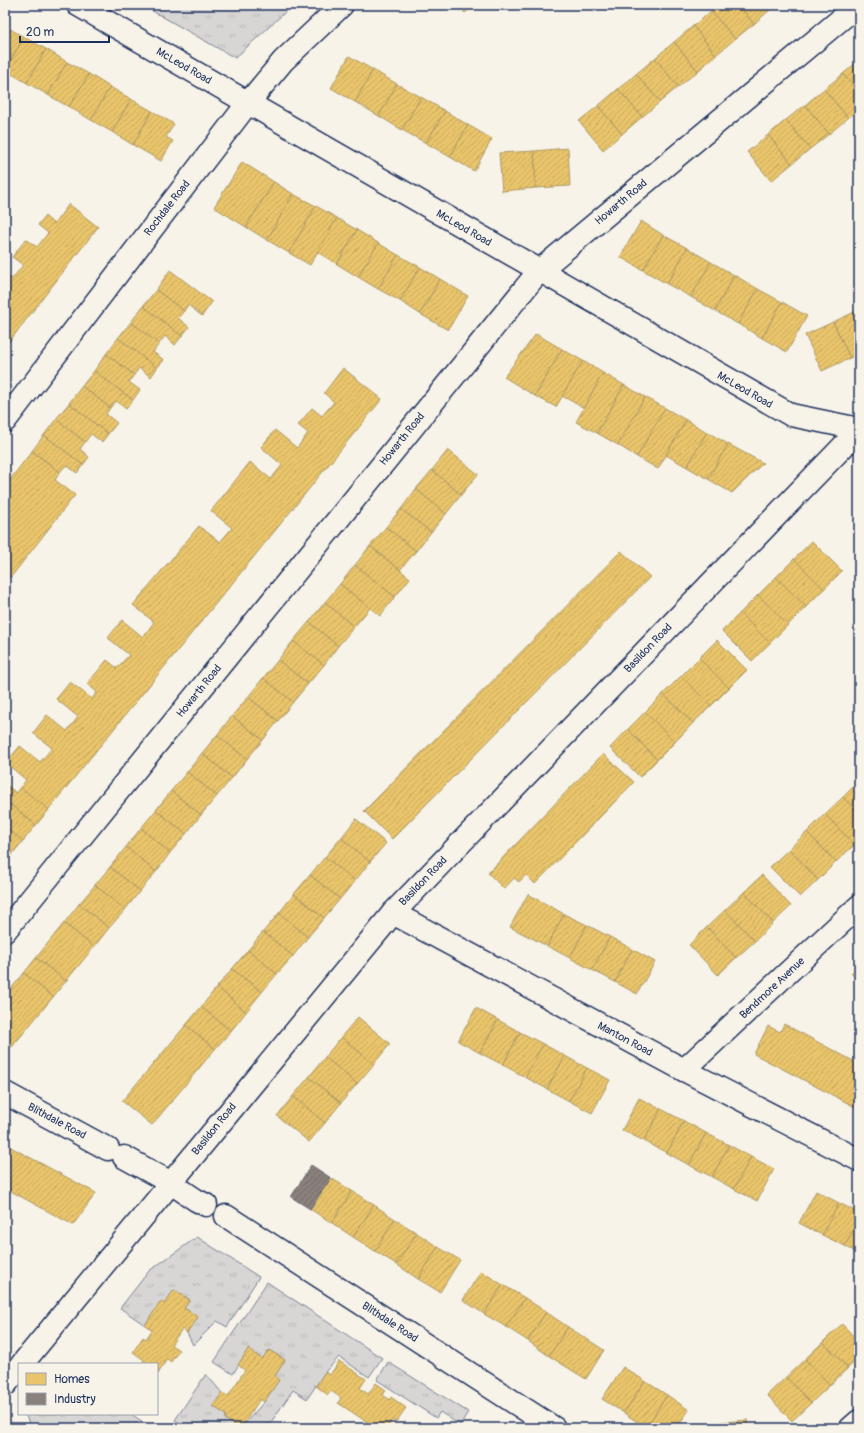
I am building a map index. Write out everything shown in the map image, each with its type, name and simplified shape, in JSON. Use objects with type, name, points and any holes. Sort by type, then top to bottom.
[{"type":"street","name":"McLeod Road","points":[[78,5],[791,416],[859,430]]},
{"type":"street","name":"Rochdale Road","points":[[5,421],[248,103],[283,61],[342,5]]},
{"type":"street","name":"Howarth Road","points":[[5,931],[539,271],[858,5]]},
{"type":"street","name":"Basildon Road","points":[[23,1363],[393,913],[859,430]]},
{"type":"street","name":"Bendmore Avenue","points":[[684,1070],[859,906]]},
{"type":"street","name":"Manton Road","points":[[393,913],[684,1070],[859,1160]]},
{"type":"street","name":"Blithdale Road","points":[[5,1093],[171,1183],[206,1205]]},
{"type":"street","name":"Blithdale Road","points":[[226,1216],[554,1428]]},
{"type":"street","points":[[5,1385],[18,1369]]},
{"type":"street","points":[[852,1428],[859,1421]]},
{"type":"green space","points":[[142,5],[293,5],[235,58]]},
{"type":"green space","points":[[197,1237],[259,1277],[227,1327],[217,1321],[193,1345],[187,1333],[198,1317],[184,1308],[190,1300],[174,1290],[164,1304],[161,1302],[145,1325],[120,1308],[149,1271]]},
{"type":"green space","points":[[267,1282],[382,1358],[369,1377],[339,1357],[325,1372],[307,1399],[293,1390],[267,1428],[241,1428],[264,1402],[279,1380],[275,1376],[285,1360],[269,1350],[262,1359],[248,1349],[233,1374],[214,1362]]},
{"type":"green space","points":[[388,1362],[468,1412],[460,1425],[440,1412],[436,1418],[377,1380]]},
{"type":"green space","points":[[206,1374],[222,1393],[213,1406],[226,1415],[225,1419],[239,1428],[187,1428],[175,1420]]},
{"type":"green space","points":[[25,1415],[132,1415],[152,1428],[38,1428],[29,1423]]},
{"type":"building: Homes","points":[[459,5],[474,5],[465,13]]},
{"type":"building: Homes","points":[[718,5],[739,5],[754,24],[735,39],[711,11]]},
{"type":"building: Homes","points":[[739,5],[771,5],[773,7],[754,24]]},
{"type":"building: Homes","points":[[711,11],[735,39],[716,55],[693,26]]},
{"type":"building: Homes","points":[[5,26],[24,37],[5,70]]},
{"type":"building: Homes","points":[[693,26],[716,55],[698,71],[674,42]]},
{"type":"building: Homes","points":[[24,37],[46,49],[27,83],[5,70]]},
{"type":"building: Homes","points":[[674,42],[698,71],[678,87],[655,58]]},
{"type":"building: Homes","points":[[46,49],[67,62],[48,95],[27,83]]},
{"type":"building: Homes","points":[[349,56],[373,70],[355,102],[331,88]]},
{"type":"building: Homes","points":[[655,58],[678,87],[660,102],[636,74]]},
{"type":"building: Homes","points":[[859,60],[859,93],[843,74]]},
{"type":"building: Homes","points":[[67,62],[89,74],[69,107],[48,95]]},
{"type":"building: Homes","points":[[373,70],[397,84],[379,116],[355,102]]},
{"type":"building: Homes","points":[[89,74],[110,87],[91,120],[69,107]]},
{"type":"building: Homes","points":[[636,74],[660,102],[642,117],[618,89]]},
{"type":"building: Homes","points":[[843,74],[859,93],[859,109],[848,118],[824,89]]},
{"type":"building: Homes","points":[[397,84],[421,97],[402,130],[379,116]]},
{"type":"building: Homes","points":[[110,87],[131,99],[112,132],[91,120]]},
{"type":"building: Homes","points":[[618,89],[642,117],[622,134],[598,106]]},
{"type":"building: Homes","points":[[824,89],[848,118],[829,134],[805,105]]},
{"type":"building: Homes","points":[[421,97],[445,111],[426,143],[402,130]]},
{"type":"building: Homes","points":[[131,99],[152,111],[133,145],[112,132]]},
{"type":"building: Homes","points":[[805,105],[829,134],[810,149],[786,120]]},
{"type":"building: Homes","points":[[598,106],[622,134],[603,150],[579,121]]},
{"type":"building: Homes","points":[[152,111],[174,124],[166,137],[173,141],[161,161],[133,145]]},
{"type":"building: Homes","points":[[445,111],[468,125],[450,157],[426,143]]},
{"type":"building: Homes","points":[[786,120],[810,149],[792,164],[768,135]]},
{"type":"building: Homes","points":[[468,125],[492,139],[474,171],[450,157]]},
{"type":"building: Homes","points":[[768,135],[792,164],[771,181],[747,152]]},
{"type":"building: Homes","points":[[568,148],[570,186],[536,188],[534,151]]},
{"type":"building: Homes","points":[[534,151],[536,188],[502,191],[499,153]]},
{"type":"building: Homes","points":[[242,162],[274,182],[246,227],[214,207]]},
{"type":"building: Homes","points":[[274,182],[293,194],[267,240],[246,227]]},
{"type":"building: Homes","points":[[293,194],[316,206],[289,253],[267,240]]},
{"type":"building: Homes","points":[[69,204],[98,227],[5,347],[5,274],[12,279],[23,265],[12,257],[26,239],[37,247],[48,233],[38,225],[45,216],[54,224]]},
{"type":"building: Homes","points":[[316,206],[337,218],[310,265],[289,253]]},
{"type":"building: Homes","points":[[337,218],[357,230],[337,264],[317,252]]},
{"type":"building: Homes","points":[[641,221],[663,235],[643,270],[620,257]]},
{"type":"building: Homes","points":[[357,230],[378,243],[358,277],[337,264]]},
{"type":"building: Homes","points":[[663,235],[687,248],[667,284],[643,270]]},
{"type":"building: Homes","points":[[378,243],[398,255],[378,289],[358,277]]},
{"type":"building: Homes","points":[[687,248],[711,262],[691,297],[667,284]]},
{"type":"building: Homes","points":[[398,255],[420,267],[400,301],[378,289]]},
{"type":"building: Homes","points":[[711,262],[734,275],[715,311],[691,297]]},
{"type":"building: Homes","points":[[420,267],[440,279],[420,314],[400,301]]},
{"type":"building: Homes","points":[[170,270],[212,302],[202,316],[188,305],[184,311],[156,290]]},
{"type":"building: Homes","points":[[734,275],[758,289],[738,324],[715,311]]},
{"type":"building: Homes","points":[[440,279],[468,296],[448,330],[420,314]]},
{"type":"building: Homes","points":[[758,289],[782,302],[762,338],[738,324]]},
{"type":"building: Homes","points":[[156,290],[184,311],[178,318],[189,327],[182,336],[143,306]]},
{"type":"building: Homes","points":[[782,302],[807,316],[787,352],[762,338]]},
{"type":"building: Homes","points":[[143,306],[182,336],[175,345],[165,336],[159,344],[131,322]]},
{"type":"building: Homes","points":[[859,310],[859,354],[850,358],[833,322]]},
{"type":"building: Homes","points":[[131,322],[159,344],[153,352],[164,360],[157,368],[118,338]]},
{"type":"building: Homes","points":[[833,322],[850,358],[822,371],[805,335]]},
{"type":"building: Homes","points":[[536,334],[562,349],[535,396],[504,377]]},
{"type":"building: Homes","points":[[118,338],[157,368],[151,377],[139,368],[134,375],[106,354]]},
{"type":"building: Homes","points":[[562,349],[583,361],[556,407],[535,396]]},
{"type":"building: Homes","points":[[106,354],[134,375],[129,382],[140,390],[133,400],[94,371]]},
{"type":"building: Homes","points":[[583,361],[603,373],[584,408],[562,396]]},
{"type":"building: Homes","points":[[343,368],[382,399],[5,863],[5,784],[16,793],[26,780],[6,763],[20,746],[40,762],[52,748],[33,733],[47,715],[67,731],[78,717],[56,699],[70,682],[92,699],[97,692],[87,684],[107,660],[117,668],[129,655],[108,638],[122,620],[143,637],[154,622],[133,605],[199,526],[220,542],[232,528],[211,511],[250,462],[271,479],[282,465],[261,447],[275,430],[297,448],[308,433],[298,425],[312,408],[322,416],[334,402],[324,393]]},
{"type":"building: Homes","points":[[94,371],[133,400],[126,409],[116,401],[110,408],[82,386]]},
{"type":"building: Homes","points":[[603,373],[624,385],[597,433],[576,422]]},
{"type":"building: Homes","points":[[624,385],[645,397],[618,445],[597,433]]},
{"type":"building: Homes","points":[[82,386],[110,408],[106,414],[117,423],[108,434],[69,403]]},
{"type":"building: Homes","points":[[645,397],[665,408],[637,457],[618,445]]},
{"type":"building: Homes","points":[[69,403],[108,434],[102,442],[91,434],[85,442],[56,419]]},
{"type":"building: Homes","points":[[665,408],[686,420],[658,469],[637,457]]},
{"type":"building: Homes","points":[[56,419],[85,442],[80,449],[89,457],[83,465],[44,435]]},
{"type":"building: Homes","points":[[686,420],[707,432],[687,467],[666,455]]},
{"type":"building: Homes","points":[[707,432],[728,444],[708,479],[687,467]]},
{"type":"building: Homes","points":[[44,435],[83,465],[77,473],[66,465],[60,472],[32,451]]},
{"type":"building: Homes","points":[[728,444],[763,463],[732,493],[708,479]]},
{"type":"building: Homes","points":[[448,450],[478,474],[461,495],[432,470]]},
{"type":"building: Homes","points":[[32,451],[60,472],[55,480],[75,495],[11,577],[5,577],[5,486]]},
{"type":"building: Homes","points":[[432,470],[461,495],[446,514],[416,489]]},
{"type":"building: Homes","points":[[416,489],[446,514],[431,532],[401,509]]},
{"type":"building: Homes","points":[[401,509],[431,532],[416,551],[386,527]]},
{"type":"building: Homes","points":[[386,527],[416,551],[400,570],[370,546]]},
{"type":"building: Homes","points":[[812,541],[842,571],[824,589],[794,559]]},
{"type":"building: Homes","points":[[370,546],[410,578],[395,597],[355,565]]},
{"type":"building: Homes","points":[[621,551],[650,577],[392,839],[364,811]]},
{"type":"building: Homes","points":[[794,559],[824,589],[806,607],[776,577]]},
{"type":"building: Homes","points":[[355,565],[395,597],[380,616],[340,584]]},
{"type":"building: Homes","points":[[776,577],[806,607],[788,625],[758,595]]},
{"type":"building: Homes","points":[[340,584],[370,608],[354,627],[325,602]]},
{"type":"building: Homes","points":[[758,595],[788,625],[770,643],[740,613]]},
{"type":"building: Homes","points":[[325,602],[354,627],[338,646],[309,622]]},
{"type":"building: Homes","points":[[740,613],[770,643],[752,661],[722,631]]},
{"type":"building: Homes","points":[[309,622],[338,646],[324,665],[293,641]]},
{"type":"building: Homes","points":[[717,640],[747,670],[729,688],[699,658]]},
{"type":"building: Homes","points":[[293,641],[324,665],[308,684],[278,660]]},
{"type":"building: Homes","points":[[699,658],[729,688],[711,706],[681,676]]},
{"type":"building: Homes","points":[[278,660],[308,684],[293,702],[263,678]]},
{"type":"building: Homes","points":[[681,676],[711,706],[693,723],[663,694]]},
{"type":"building: Homes","points":[[263,678],[293,702],[278,721],[248,697]]},
{"type":"building: Homes","points":[[663,694],[693,723],[675,742],[645,712]]},
{"type":"building: Homes","points":[[248,697],[278,721],[263,740],[232,716]]},
{"type":"building: Homes","points":[[645,712],[675,742],[657,760],[628,729]]},
{"type":"building: Homes","points":[[232,716],[263,740],[247,759],[217,735]]},
{"type":"building: Homes","points":[[628,729],[657,760],[640,777],[610,748]]},
{"type":"building: Homes","points":[[217,735],[247,759],[232,778],[202,753]]},
{"type":"building: Homes","points":[[202,753],[232,778],[217,796],[187,772]]},
{"type":"building: Homes","points":[[603,754],[634,782],[535,884],[526,875],[519,882],[514,878],[504,889],[488,873]]},
{"type":"building: Homes","points":[[187,772],[217,796],[201,815],[171,791]]},
{"type":"building: Homes","points":[[859,781],[859,814],[843,797]]},
{"type":"building: Homes","points":[[5,784],[16,793],[20,787],[49,810],[36,825],[5,800]]},
{"type":"building: Homes","points":[[171,791],[201,815],[186,834],[156,810]]},
{"type":"building: Homes","points":[[843,797],[859,814],[859,840],[854,845],[825,814]]},
{"type":"building: Homes","points":[[5,800],[36,825],[23,841],[5,827]]},
{"type":"building: Homes","points":[[156,810],[186,834],[170,853],[141,828]]},
{"type":"building: Homes","points":[[825,814],[854,845],[836,862],[807,832]]},
{"type":"building: Homes","points":[[356,819],[386,843],[370,862],[341,838]]},
{"type":"building: Homes","points":[[141,828],[170,853],[156,872],[126,847]]},
{"type":"building: Homes","points":[[807,832],[836,862],[818,880],[789,849]]},
{"type":"building: Homes","points":[[341,838],[370,862],[355,881],[325,857]]},
{"type":"building: Homes","points":[[126,847],[156,872],[140,891],[110,867]]},
{"type":"building: Homes","points":[[789,849],[818,880],[800,897],[770,867]]},
{"type":"building: Homes","points":[[325,857],[355,881],[340,899],[310,875]]},
{"type":"building: Homes","points":[[110,867],[140,891],[125,910],[95,885]]},
{"type":"building: Homes","points":[[310,875],[340,899],[324,918],[294,894]]},
{"type":"building: Homes","points":[[762,875],[791,906],[773,923],[744,892]]},
{"type":"building: Homes","points":[[95,885],[125,910],[109,928],[79,904]]},
{"type":"building: Homes","points":[[744,892],[773,923],[755,941],[725,910]]},
{"type":"building: Homes","points":[[294,894],[324,918],[308,937],[279,913]]},
{"type":"building: Homes","points":[[528,894],[564,914],[547,946],[510,927]]},
{"type":"building: Homes","points":[[79,904],[109,928],[94,947],[64,923]]},
{"type":"building: Homes","points":[[725,910],[755,941],[736,958],[707,927]]},
{"type":"building: Homes","points":[[279,913],[308,937],[293,956],[263,932]]},
{"type":"building: Homes","points":[[564,914],[587,925],[570,958],[547,946]]},
{"type":"building: Homes","points":[[64,923],[94,947],[66,981],[36,958]]},
{"type":"building: Homes","points":[[587,925],[610,937],[592,970],[570,958]]},
{"type":"building: Homes","points":[[707,927],[736,958],[718,975],[689,945]]},
{"type":"building: Homes","points":[[263,932],[293,956],[277,974],[248,950]]},
{"type":"building: Homes","points":[[610,937],[632,949],[615,982],[592,970]]},
{"type":"building: Homes","points":[[632,949],[655,962],[637,994],[615,982]]},
{"type":"building: Homes","points":[[248,950],[277,974],[262,992],[232,969]]},
{"type":"building: Homes","points":[[36,958],[66,981],[53,997],[24,973]]},
{"type":"building: Homes","points":[[859,966],[859,982],[851,973]]},
{"type":"building: Homes","points":[[232,969],[262,992],[246,1012],[217,987]]},
{"type":"building: Homes","points":[[24,973],[53,997],[12,1047],[5,1042],[5,996]]},
{"type":"building: Homes","points":[[217,987],[246,1012],[231,1031],[201,1007]]},
{"type":"building: Homes","points":[[201,1007],[231,1031],[215,1049],[186,1025]]},
{"type":"building: Homes","points":[[476,1008],[498,1020],[480,1053],[458,1041]]},
{"type":"building: Homes","points":[[358,1017],[390,1044],[374,1064],[341,1037]]},
{"type":"building: Homes","points":[[498,1020],[520,1032],[503,1065],[480,1053]]},
{"type":"building: Homes","points":[[784,1024],[859,1064],[859,1109],[754,1054],[768,1026],[780,1032]]},
{"type":"building: Homes","points":[[186,1025],[215,1049],[152,1125],[122,1101]]},
{"type":"building: Homes","points":[[520,1032],[543,1044],[525,1077],[503,1065]]},
{"type":"building: Homes","points":[[341,1037],[374,1064],[357,1084],[325,1057]]},
{"type":"building: Homes","points":[[543,1044],[565,1056],[547,1089],[525,1077]]},
{"type":"building: Homes","points":[[565,1056],[587,1068],[569,1101],[547,1089]]},
{"type":"building: Homes","points":[[325,1057],[357,1084],[341,1103],[309,1077]]},
{"type":"building: Homes","points":[[587,1068],[610,1080],[592,1113],[569,1101]]},
{"type":"building: Homes","points":[[309,1077],[341,1103],[325,1123],[293,1096]]},
{"type":"building: Homes","points":[[293,1096],[325,1123],[309,1142],[277,1116]]},
{"type":"building: Homes","points":[[639,1098],[661,1109],[644,1141],[622,1130]]},
{"type":"building: Homes","points":[[661,1109],[684,1121],[667,1153],[644,1141]]},
{"type":"building: Homes","points":[[684,1121],[706,1133],[689,1165],[667,1153]]},
{"type":"building: Homes","points":[[706,1133],[729,1145],[712,1177],[689,1165]]},
{"type":"building: Homes","points":[[5,1144],[96,1193],[73,1225],[5,1188]]},
{"type":"building: Homes","points":[[729,1145],[751,1157],[734,1189],[712,1177]]},
{"type":"building: Homes","points":[[751,1157],[774,1169],[757,1201],[734,1189]]},
{"type":"building: Homes","points":[[331,1178],[352,1191],[332,1223],[310,1209]]},
{"type":"building: Homes","points":[[352,1191],[374,1205],[353,1237],[332,1223]]},
{"type":"building: Homes","points":[[816,1191],[839,1203],[822,1235],[799,1223]]},
{"type":"building: Homes","points":[[839,1203],[859,1213],[859,1219],[845,1246],[822,1235]]},
{"type":"building: Homes","points":[[374,1205],[395,1219],[375,1251],[353,1237]]},
{"type":"building: Homes","points":[[395,1219],[417,1233],[396,1264],[375,1251]]},
{"type":"building: Homes","points":[[859,1219],[859,1254],[845,1246]]},
{"type":"building: Homes","points":[[417,1233],[438,1247],[418,1279],[396,1264]]},
{"type":"building: Homes","points":[[438,1247],[460,1260],[440,1292],[418,1279]]},
{"type":"building: Homes","points":[[481,1271],[503,1285],[484,1314],[463,1300]]},
{"type":"building: Homes","points":[[503,1285],[525,1298],[506,1327],[484,1314]]},
{"type":"building: Homes","points":[[174,1290],[190,1300],[184,1308],[198,1317],[187,1333],[182,1329],[171,1345],[179,1350],[171,1362],[167,1359],[158,1374],[158,1363],[142,1363],[144,1360],[133,1352],[143,1337],[146,1339],[152,1330],[145,1325],[161,1301],[164,1304]]},
{"type":"building: Homes","points":[[525,1298],[546,1312],[528,1341],[506,1327]]},
{"type":"building: Homes","points":[[546,1312],[568,1327],[549,1356],[528,1341]]},
{"type":"building: Homes","points":[[842,1324],[859,1342],[859,1358],[848,1368],[823,1342]]},
{"type":"building: Homes","points":[[568,1327],[604,1350],[586,1379],[549,1356]]},
{"type":"building: Homes","points":[[823,1342],[848,1368],[830,1385],[805,1359]]},
{"type":"building: Homes","points":[[248,1349],[262,1359],[269,1350],[285,1360],[275,1376],[279,1380],[264,1402],[260,1399],[241,1428],[239,1428],[225,1419],[226,1415],[213,1406],[222,1393],[228,1396],[245,1370],[238,1365]]},
{"type":"building: Homes","points":[[805,1359],[830,1385],[811,1403],[786,1377]]},
{"type":"building: Homes","points":[[339,1361],[366,1379],[360,1388],[368,1394],[376,1383],[386,1390],[383,1395],[390,1400],[391,1397],[406,1408],[396,1422],[392,1420],[387,1428],[376,1428],[338,1403],[341,1398],[331,1391],[328,1395],[316,1386],[325,1372],[330,1375]]},
{"type":"building: Homes","points":[[623,1367],[645,1381],[624,1413],[602,1399]]},
{"type":"building: Homes","points":[[786,1377],[811,1403],[792,1421],[767,1395]]},
{"type":"building: Homes","points":[[645,1381],[667,1395],[646,1428],[624,1413]]},
{"type":"building: Homes","points":[[667,1395],[689,1410],[677,1428],[646,1428]]},
{"type":"building: Homes","points":[[748,1420],[749,1428],[723,1428],[723,1422]]},
{"type":"building: Homes","points":[[723,1422],[723,1428],[697,1428],[697,1424]]},
{"type":"building: Industry","points":[[311,1165],[331,1178],[310,1209],[291,1197]]}]
